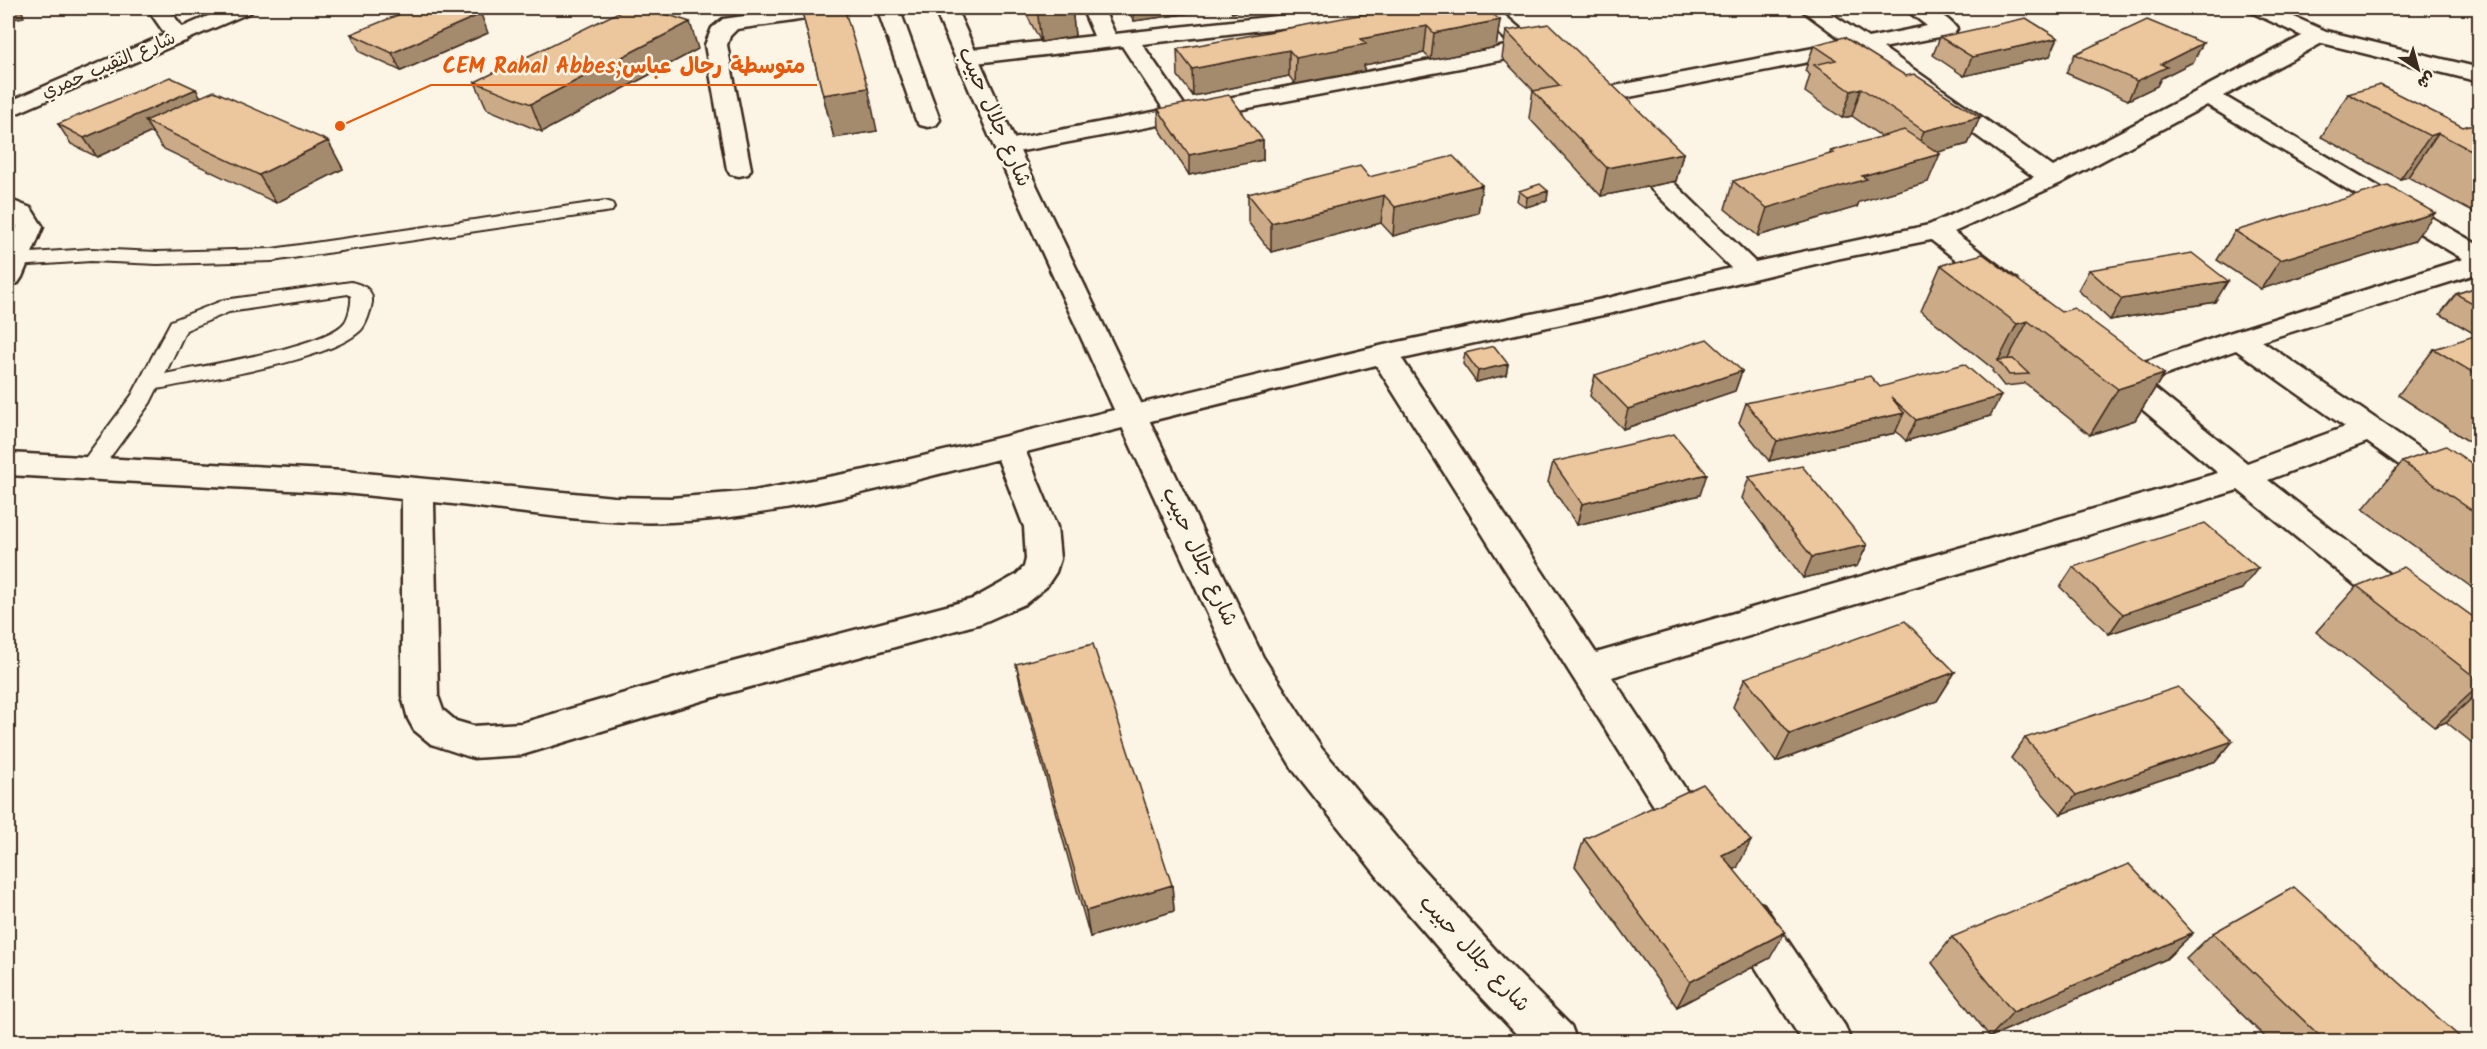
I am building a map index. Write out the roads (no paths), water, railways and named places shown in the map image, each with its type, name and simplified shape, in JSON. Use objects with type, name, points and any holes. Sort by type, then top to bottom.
[{"type":"street","points":[[158,8],[178,36]]},
{"type":"street","name":"شارع النقيب حمري","points":[[8,110],[244,8]]},
{"type":"street","points":[[739,169],[716,45],[720,33],[730,24],[840,8]]},
{"type":"street","points":[[888,8],[928,120]]},
{"type":"street","name":"شارع جلال حبيب","points":[[945,8],[1006,147],[1133,414],[1248,664],[1308,760],[1404,878],[1488,973],[1555,1041]]},
{"type":"street","points":[[1093,8],[1178,113]]},
{"type":"street","points":[[967,57],[1400,8]]},
{"type":"street","points":[[1484,8],[1529,48],[1573,96],[1866,46],[1946,29],[1915,8]]},
{"type":"street","points":[[1810,8],[2052,178]]},
{"type":"street","points":[[2258,8],[2319,36],[2480,75]]},
{"type":"street","points":[[8,464],[344,482],[614,509],[671,510],[754,502],[865,481],[1384,354],[1936,231],[2052,178],[2319,36]]},
{"type":"street","points":[[1006,147],[1529,48]]},
{"type":"street","points":[[2126,379],[2239,339],[2469,267],[2478,260],[2472,252],[2206,95]]},
{"type":"street","points":[[1617,141],[1750,272]]},
{"type":"street","points":[[8,207],[21,212],[28,219],[30,227],[12,268]]},
{"type":"street","points":[[1936,231],[2026,302]]},
{"type":"street","points":[[2239,339],[2480,506]]},
{"type":"street","points":[[2090,351],[2243,477],[2480,666]]},
{"type":"street","points":[[1384,354],[1587,670],[1830,1041]]},
{"type":"street","points":[[1587,670],[2243,477],[2369,430]]},
{"type":"street","points":[[418,489],[420,696],[428,719],[444,733],[473,742],[522,739],[721,681],[982,610],[1015,594],[1039,572],[1045,552],[1043,534],[1008,446]]},
{"type":"lane","points":[[12,268],[91,255],[157,258],[272,255],[605,207]]},
{"type":"lane","points":[[89,469],[142,398],[149,384],[178,326],[224,306],[351,288],[362,293],[362,302],[354,326],[334,339],[294,353],[149,384]]},
{"type":"place","name":"CEM Rahal Abbes;متوسطة رحال عباس","points":[[340,126]]}]
